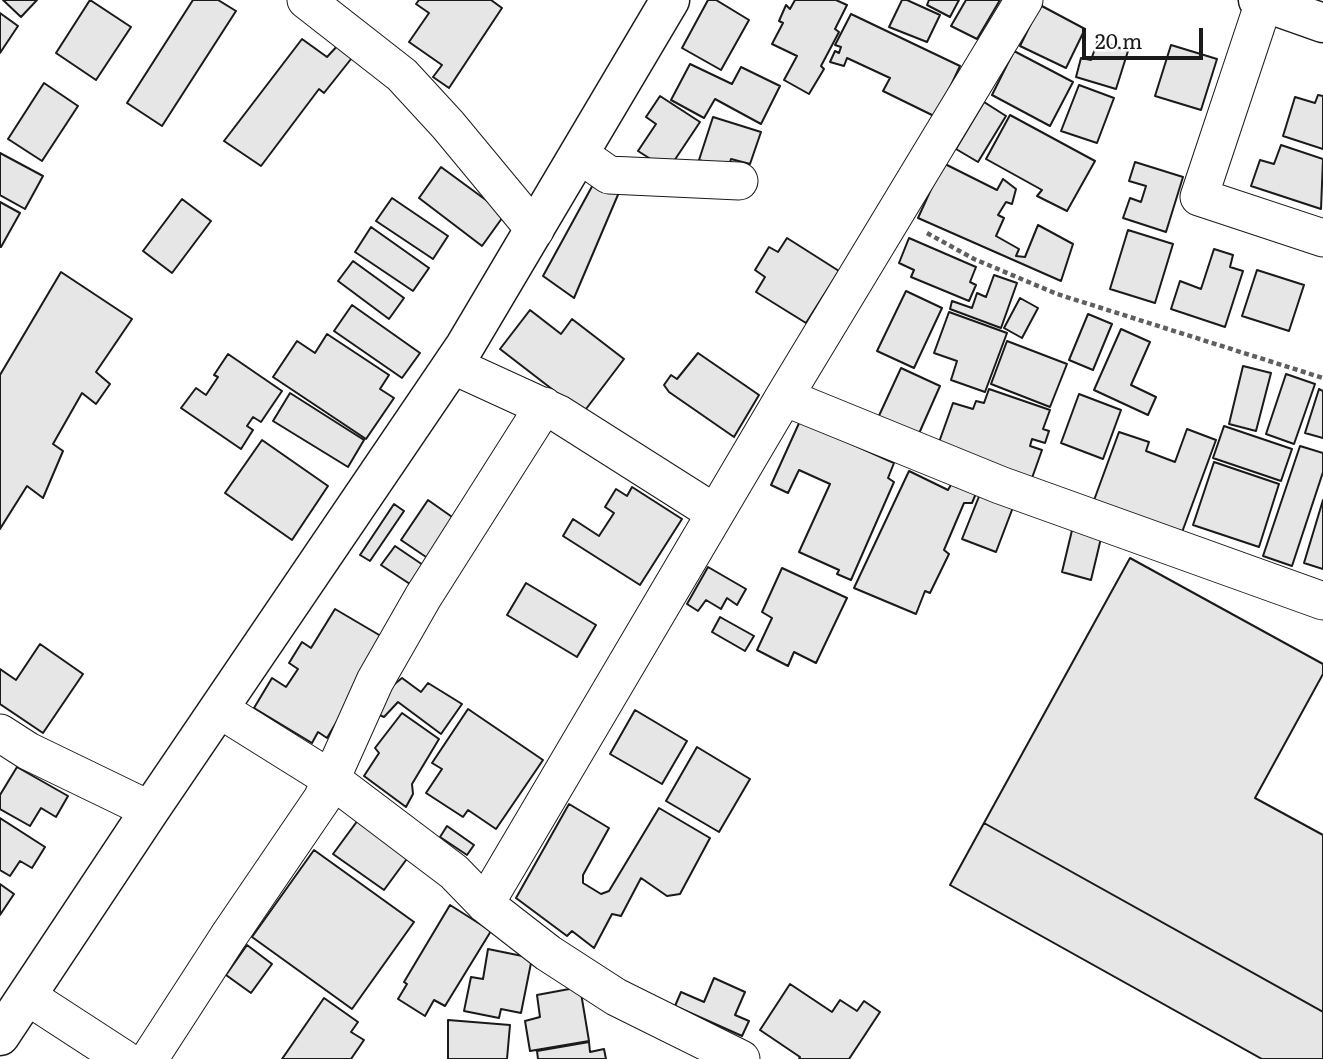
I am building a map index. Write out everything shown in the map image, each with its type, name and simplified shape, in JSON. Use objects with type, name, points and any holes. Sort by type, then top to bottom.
[{"type":"street","points":[[306,0],[402,75],[448,125],[535,230]]},
{"type":"street","points":[[0,1036],[452,365],[670,0]]},
{"type":"street","points":[[485,904],[784,397],[1024,0]]},
{"type":"street","points":[[1323,23],[1261,1],[1199,197],[1323,238]]},
{"type":"street","points":[[579,154],[609,174],[739,181]]},
{"type":"street","points":[[452,365],[544,406],[715,513]]},
{"type":"street","points":[[784,397],[1000,485],[1323,601]]},
{"type":"street","points":[[149,1059],[322,799],[375,681],[423,597],[544,406]]},
{"type":"street","points":[[219,709],[331,779],[454,872],[485,904],[548,953],[615,997],[741,1059]]},
{"type":"street","points":[[0,733],[27,751],[150,810]]},
{"type":"street","points":[[27,996],[124,1059]]},
{"type":"path","points":[[894,215],[974,259],[1057,294],[1323,378]]},
{"type":"building","points":[[3,0],[37,0],[21,17]]},
{"type":"building","points":[[90,0],[131,27],[96,80],[56,53]]},
{"type":"building","points":[[193,0],[218,0],[236,11],[162,126],[127,103]]},
{"type":"building","points":[[419,0],[491,0],[502,8],[449,88],[433,77],[442,65],[409,42],[429,13],[416,4]]},
{"type":"building","points":[[708,0],[716,0],[749,20],[721,70],[682,48]]},
{"type":"building","points":[[795,0],[836,0],[847,5],[835,29],[839,32],[821,66],[824,69],[809,94],[784,80],[797,56],[772,44],[783,23],[779,21],[786,5],[790,9]]},
{"type":"building","points":[[902,0],[940,15],[927,42],[889,27]]},
{"type":"building","points":[[929,0],[959,0],[950,17],[927,5]]},
{"type":"building","points":[[966,0],[1000,0],[977,39],[951,26]]},
{"type":"building","points":[[1040,5],[1085,29],[1066,68],[1020,46]]},
{"type":"building","points":[[0,13],[18,26],[0,53]]},
{"type":"building","points":[[851,14],[960,66],[936,117],[883,91],[890,78],[847,58],[844,66],[830,62],[835,51],[839,53],[841,47],[835,45]]},
{"type":"building","points":[[302,39],[327,57],[340,43],[355,54],[324,93],[319,89],[261,166],[224,141]]},
{"type":"building","points":[[1098,40],[1128,51],[1116,89],[1076,77],[1081,58],[1091,60]]},
{"type":"building","points":[[1171,45],[1217,59],[1201,110],[1155,96]]},
{"type":"building","points":[[1014,51],[1073,82],[1050,126],[992,95]]},
{"type":"building","points":[[690,64],[732,84],[741,67],[780,86],[761,124],[715,99],[704,118],[671,100]]},
{"type":"building","points":[[44,83],[78,106],[42,161],[8,139]]},
{"type":"building","points":[[1079,85],[1114,98],[1097,143],[1061,131]]},
{"type":"building","points":[[1318,95],[1323,96],[1323,149],[1283,136],[1295,97],[1315,103]]},
{"type":"building","points":[[660,96],[700,122],[672,164],[664,159],[660,165],[638,151],[656,124],[646,117]]},
{"type":"building","points":[[984,102],[1006,116],[978,162],[956,149]]},
{"type":"building","points":[[1010,115],[1095,161],[1067,211],[1037,196],[1042,190],[986,159]]},
{"type":"building","points":[[713,117],[761,132],[750,164],[731,159],[728,169],[699,160]]},
{"type":"building","points":[[1281,145],[1323,159],[1321,209],[1251,186],[1260,160],[1274,164]]},
{"type":"building","points":[[0,153],[43,176],[25,209],[0,195]]},
{"type":"building","points":[[1135,162],[1183,177],[1166,232],[1123,218],[1130,198],[1141,202],[1146,186],[1129,181]]},
{"type":"building","points":[[943,163],[997,190],[1003,179],[1016,189],[1012,204],[1006,202],[998,215],[1004,218],[996,236],[1019,249],[1016,256],[1025,257],[1038,225],[1073,244],[1061,281],[918,218]]},
{"type":"building","points":[[441,167],[505,214],[482,246],[419,198]]},
{"type":"building","points":[[595,181],[620,190],[574,298],[543,276]]},
{"type":"building","points":[[392,198],[448,236],[433,259],[376,221]]},
{"type":"building","points":[[182,199],[211,221],[172,273],[143,251]]},
{"type":"building","points":[[0,202],[20,213],[1,247],[0,247]]},
{"type":"building","points":[[371,227],[429,268],[413,291],[355,252]]},
{"type":"building","points":[[1128,230],[1173,244],[1155,303],[1110,289]]},
{"type":"building","points":[[787,238],[839,271],[806,323],[756,292],[765,277],[755,270],[769,247],[778,252]]},
{"type":"building","points":[[909,238],[976,267],[970,282],[976,285],[969,301],[911,277],[914,270],[899,263]]},
{"type":"building","points":[[1214,249],[1233,255],[1230,267],[1243,271],[1225,327],[1171,309],[1180,281],[1201,289]]},
{"type":"building","points":[[353,261],[404,298],[389,319],[338,281]]},
{"type":"building","points":[[1257,270],[1304,285],[1289,331],[1242,316]]},
{"type":"building","points":[[61,272],[132,319],[96,372],[110,384],[96,404],[82,393],[53,444],[63,451],[43,498],[27,486],[0,529],[0,375]]},
{"type":"building","points":[[994,275],[1017,283],[1001,328],[950,309],[952,301],[972,308],[977,293],[986,297]]},
{"type":"building","points":[[906,291],[942,308],[914,368],[877,351]]},
{"type":"building","points":[[1020,298],[1038,308],[1022,338],[1004,328]]},
{"type":"building","points":[[352,305],[420,353],[402,378],[334,331]]},
{"type":"building","points":[[530,310],[561,334],[572,319],[624,359],[583,413],[500,349]]},
{"type":"building","points":[[949,312],[1007,333],[985,392],[951,380],[957,361],[934,353]]},
{"type":"building","points":[[1088,314],[1112,324],[1093,370],[1069,360]]},
{"type":"building","points":[[1121,329],[1150,342],[1131,385],[1156,397],[1148,415],[1094,390]]},
{"type":"building","points":[[327,334],[389,375],[380,389],[394,398],[366,439],[273,377],[297,341],[315,353]]},
{"type":"building","points":[[1007,341],[1067,364],[1050,407],[991,384]]},
{"type":"building","points":[[698,353],[759,395],[734,437],[669,392],[664,385],[671,375],[677,379]]},
{"type":"building","points":[[228,354],[282,391],[261,422],[253,417],[247,426],[253,430],[241,449],[181,408],[196,388],[206,395],[218,377],[214,375]]},
{"type":"building","points":[[1243,366],[1271,373],[1256,431],[1229,424]]},
{"type":"building","points":[[901,368],[940,386],[917,438],[877,420]]},
{"type":"building","points":[[1286,374],[1315,384],[1294,444],[1266,434]]},
{"type":"building","points":[[989,389],[1050,410],[1043,429],[1049,431],[1045,443],[1032,439],[1030,446],[1042,450],[1032,478],[938,445],[953,403],[973,409],[976,401],[984,403]]},
{"type":"building","points":[[1319,389],[1323,391],[1323,438],[1305,433]]},
{"type":"building","points":[[290,393],[364,440],[348,467],[273,421]]},
{"type":"building","points":[[1079,394],[1121,410],[1103,459],[1061,443]]},
{"type":"building","points":[[800,421],[894,463],[888,478],[894,482],[851,580],[837,574],[839,570],[799,552],[830,484],[799,470],[788,493],[771,485]]},
{"type":"building","points":[[1224,426],[1292,449],[1281,481],[1213,458]]},
{"type":"building","points":[[1187,429],[1216,440],[1181,535],[1093,503],[1119,432],[1149,442],[1146,451],[1175,462]]},
{"type":"building","points":[[262,440],[328,486],[292,540],[225,493]]},
{"type":"building","points":[[1300,446],[1323,453],[1323,472],[1292,566],[1263,556]]},
{"type":"building","points":[[1214,462],[1279,484],[1259,547],[1193,525]]},
{"type":"building","points":[[909,471],[948,490],[953,481],[977,491],[972,503],[964,503],[944,550],[949,554],[930,593],[925,591],[916,614],[854,588]]},
{"type":"building","points":[[632,487],[682,519],[640,585],[563,536],[573,519],[599,536],[614,513],[605,507],[616,489],[627,496]]},
{"type":"building","points":[[982,489],[1015,502],[996,552],[962,539]]},
{"type":"building","points":[[428,500],[455,519],[429,559],[401,540]]},
{"type":"building","points":[[1323,500],[1323,569],[1304,563]]},
{"type":"building","points":[[394,504],[404,511],[370,561],[360,555]]},
{"type":"building","points":[[1073,526],[1102,534],[1091,580],[1062,572]]},
{"type":"building","points":[[395,546],[426,567],[413,586],[381,565]]},
{"type":"building","points":[[1130,558],[1323,664],[1323,674],[1255,798],[1323,835],[1323,1012],[984,823]]},
{"type":"building","points":[[708,567],[746,589],[737,605],[727,598],[721,609],[706,600],[698,611],[687,604]]},
{"type":"building","points":[[782,568],[847,598],[816,663],[794,652],[788,666],[757,650],[772,618],[762,612]]},
{"type":"building","points":[[526,583],[596,625],[577,657],[507,615]]},
{"type":"building","points":[[335,609],[386,639],[327,738],[318,732],[312,743],[254,708],[272,678],[286,687],[298,669],[289,663],[302,642],[311,648]]},
{"type":"building","points":[[720,617],[754,636],[745,651],[712,632]]},
{"type":"building","points":[[40,644],[83,674],[43,733],[0,704],[0,669],[16,680]]},
{"type":"building","points":[[402,678],[421,692],[428,683],[462,704],[441,734],[398,702],[384,717],[377,714],[391,687]]},
{"type":"building","points":[[468,709],[543,760],[496,829],[468,810],[463,817],[426,793],[442,769],[432,763]]},
{"type":"building","points":[[635,710],[687,741],[662,784],[610,754]]},
{"type":"building","points":[[402,713],[439,739],[412,784],[413,794],[406,807],[364,776],[379,753],[375,748]]},
{"type":"building","points":[[697,747],[750,779],[719,832],[666,801]]},
{"type":"building","points":[[17,767],[68,796],[56,817],[41,808],[30,826],[0,809],[0,795]]},
{"type":"building","points":[[569,804],[609,828],[583,875],[583,883],[601,894],[609,891],[659,808],[710,838],[680,894],[667,896],[641,878],[621,916],[612,914],[594,948],[572,931],[567,936],[516,898]]},
{"type":"building","points":[[0,818],[45,847],[32,868],[20,861],[10,876],[0,870]]},
{"type":"building","points":[[358,820],[409,856],[384,890],[333,854]]},
{"type":"building","points":[[984,823],[1323,1012],[1323,1059],[1262,1059],[950,885]]},
{"type":"building","points":[[447,826],[474,845],[467,855],[440,837]]},
{"type":"building","points":[[314,850],[414,922],[352,1009],[252,937]]},
{"type":"building","points":[[0,884],[14,894],[0,915]]},
{"type":"building","points":[[450,905],[491,931],[445,1006],[434,1000],[425,1016],[398,999],[407,984],[404,982]]},
{"type":"building","points":[[247,945],[272,964],[251,993],[226,975]]},
{"type":"building","points":[[488,949],[532,958],[521,1013],[501,1009],[499,1018],[464,1011],[471,977],[483,979]]},
{"type":"building","points":[[714,978],[745,992],[735,1015],[749,1021],[742,1036],[675,1006],[681,992],[704,1002]]},
{"type":"building","points":[[790,984],[832,1012],[840,1000],[857,1011],[864,1001],[880,1012],[849,1059],[799,1059],[800,1057],[760,1030]]},
{"type":"building","points":[[580,987],[589,1041],[530,1051],[525,1021],[540,1017],[537,995]]},
{"type":"building","points":[[324,998],[358,1022],[351,1032],[364,1040],[351,1059],[282,1059]]},
{"type":"building","points":[[448,1020],[510,1025],[507,1059],[448,1059]]},
{"type":"building","points":[[589,1042],[590,1052],[604,1049],[606,1059],[538,1059],[537,1051]]}]
